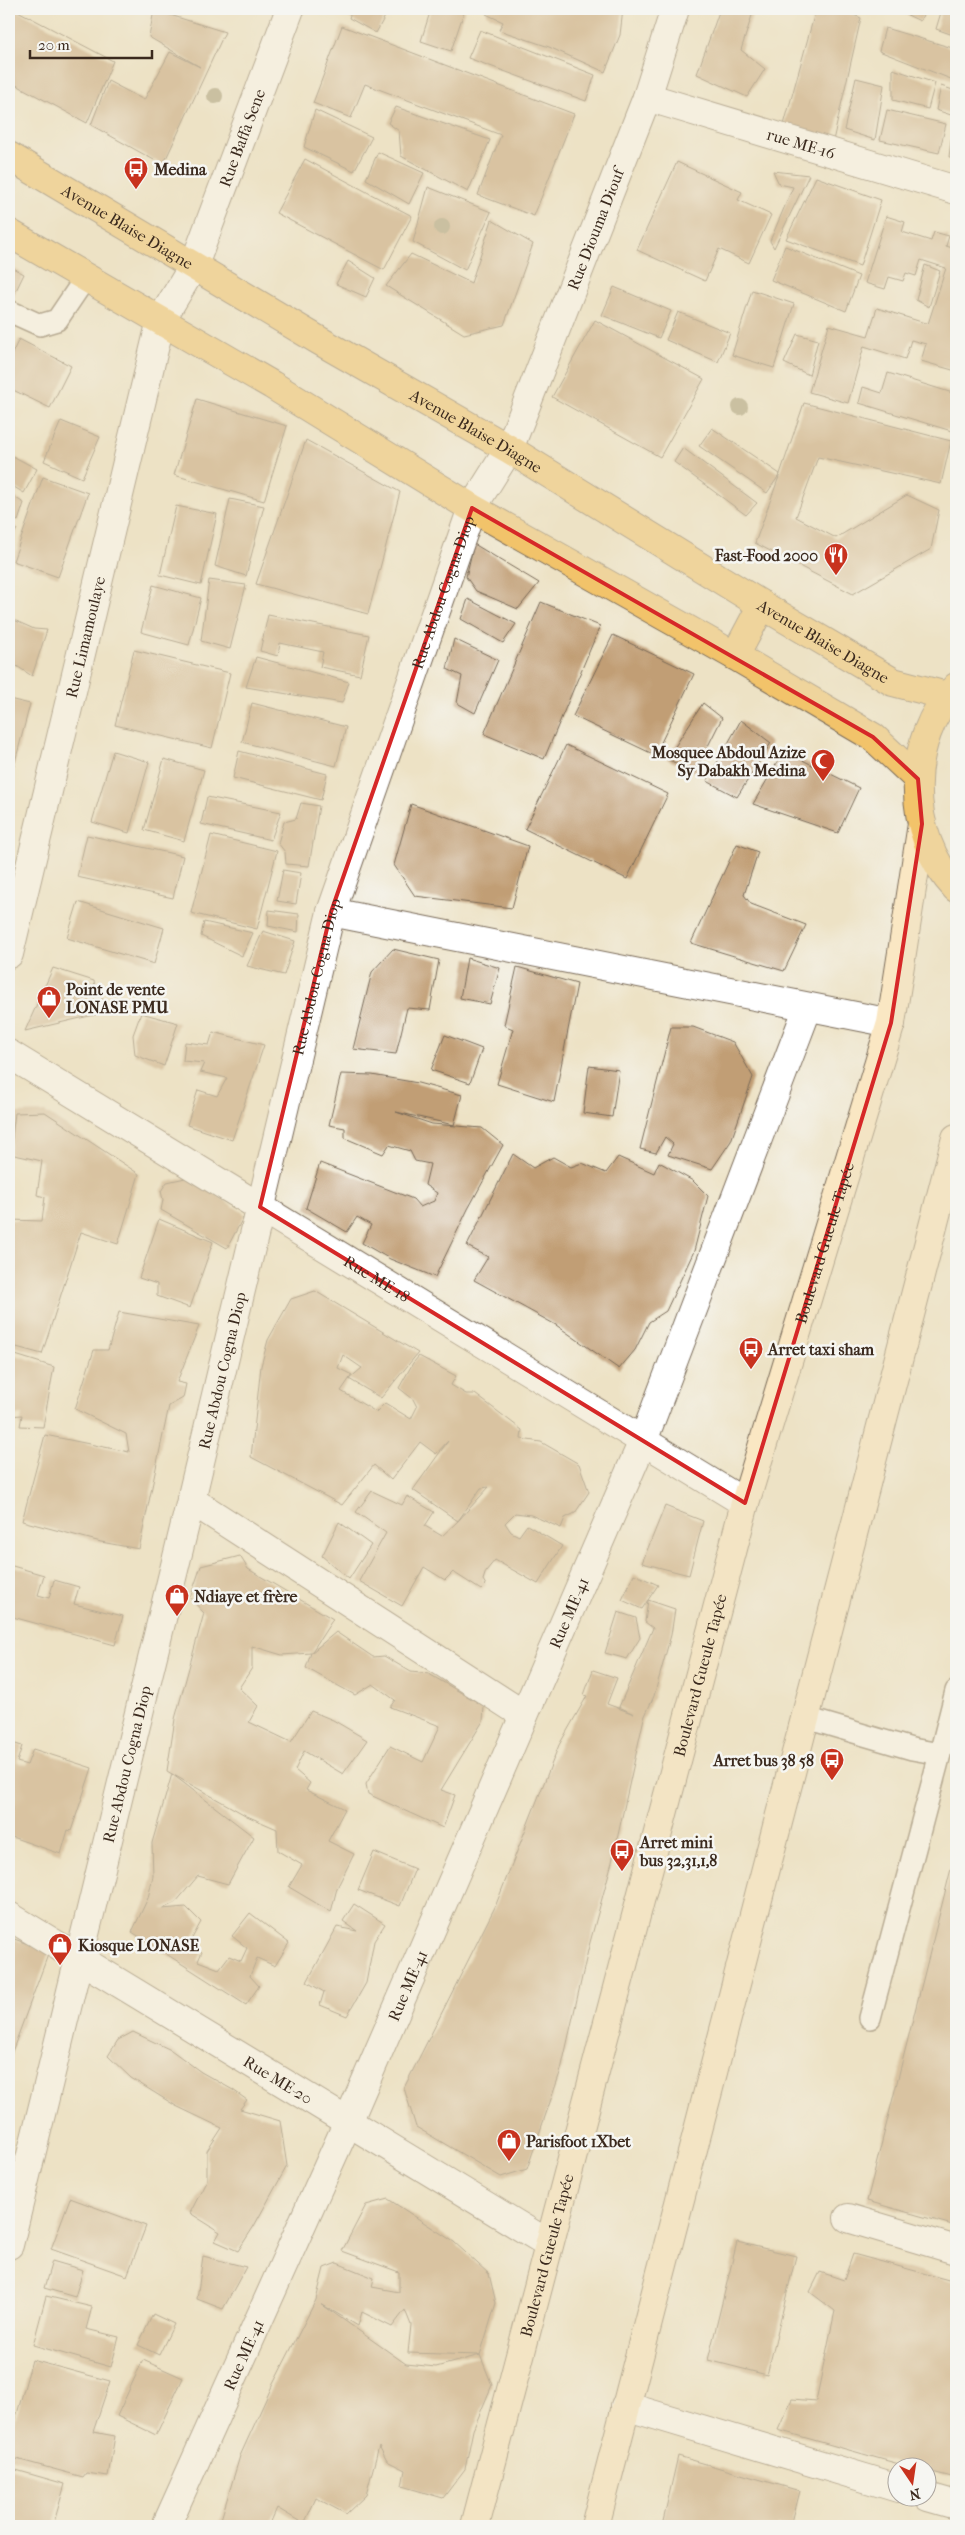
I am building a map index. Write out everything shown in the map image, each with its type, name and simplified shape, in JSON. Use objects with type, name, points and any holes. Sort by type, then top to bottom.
[{"type":"main road","name":"Avenue Blaise Diagne","points":[[9,156],[509,449],[762,605],[893,682],[952,692]]},
{"type":"main road","points":[[9,233],[272,385],[472,508],[735,656],[873,737],[918,779]]},
{"type":"main road","points":[[735,656],[762,605]]},
{"type":"main road","points":[[952,692],[935,715],[927,736],[918,779],[922,824],[940,867],[956,888]]},
{"type":"street","name":"Rue Baffa Sene","points":[[161,320],[194,266],[290,9]]},
{"type":"street","name":"Rue Diouma Diouf","points":[[472,508],[509,449],[647,97],[675,9]]},
{"type":"street","name":"rue ME-16","points":[[647,97],[956,190]]},
{"type":"street","name":"Rue Limamoulaye","points":[[9,954],[161,320]]},
{"type":"street","name":"Rue Abdou Cogna Diop","points":[[9,2245],[191,1500],[331,912],[472,508]]},
{"type":"street","name":"Boulevard Gueule Tapée","points":[[475,2526],[745,1503],[891,1023],[922,824]]},
{"type":"street","points":[[331,912],[891,1023]]},
{"type":"street","name":"Rue ME-41","points":[[166,2526],[348,2122],[643,1441],[808,1007]]},
{"type":"street","name":"Rue ME-18","points":[[9,1054],[745,1503]]},
{"type":"street","points":[[595,2526],[806,1718],[952,1173],[956,1138]]},
{"type":"street","points":[[191,1500],[524,1715]]},
{"type":"street","name":"Rue ME-20","points":[[9,1916],[549,2244]]},
{"type":"street","points":[[848,2218],[956,2250]]},
{"type":"street","points":[[625,2406],[888,2485]]},
{"type":"street","points":[[938,2500],[956,2505]]},
{"type":"lane","points":[[9,311],[40,325],[57,320],[86,277]]},
{"type":"lane","points":[[870,2018],[956,1691]]},
{"type":"lane","points":[[806,1718],[940,1754]]},
{"type":"highlighted area","points":[[472,508],[873,737],[918,779],[922,824],[891,1023],[745,1503],[260,1207],[331,912]]},
{"type":"building","points":[[14,9],[113,61],[87,123],[9,81],[9,18]]},
{"type":"building","points":[[352,9],[389,9],[376,33],[349,18]]},
{"type":"building","points":[[431,9],[465,9],[451,51],[421,41]]},
{"type":"building","points":[[488,9],[514,9],[517,11],[518,9],[623,9],[620,35],[605,72],[549,47],[499,30],[503,22],[486,14]]},
{"type":"building","points":[[720,9],[754,9],[741,50],[765,69],[747,97],[697,74]]},
{"type":"building","points":[[816,9],[839,9],[861,18],[832,145],[782,132]]},
{"type":"building","points":[[895,9],[926,9],[920,21]]},
{"type":"building","points":[[942,9],[956,9],[956,36],[936,29]]},
{"type":"building","points":[[154,10],[225,32],[163,165],[91,125],[108,81],[144,100],[170,52],[200,67],[149,37]]},
{"type":"building","points":[[342,26],[574,114],[534,216],[478,195],[501,135],[365,84],[351,118],[313,103]]},
{"type":"building","points":[[885,28],[956,49],[956,81],[879,51]]},
{"type":"building","points":[[480,30],[595,75],[586,101],[468,58]]},
{"type":"building","points":[[893,69],[935,83],[928,109],[893,100]]},
{"type":"building","points":[[856,78],[884,85],[875,140],[844,130]]},
{"type":"building","points":[[941,86],[956,91],[956,157],[949,157],[954,116],[936,110]]},
{"type":"building","points":[[396,107],[490,140],[468,192],[401,156],[399,131],[388,123]]},
{"type":"building","points":[[315,110],[372,137],[354,171],[304,147]]},
{"type":"building","points":[[887,110],[946,124],[939,153],[880,140]]},
{"type":"building","points":[[378,152],[424,173],[409,204],[366,179]]},
{"type":"building","points":[[305,159],[412,216],[384,270],[276,213]]},
{"type":"building","points":[[677,162],[742,192],[738,200],[771,215],[749,263],[719,249],[705,281],[637,250]]},
{"type":"building","points":[[773,171],[809,175],[774,248],[770,241],[793,187],[779,184]]},
{"type":"building","points":[[816,177],[881,200],[860,266],[786,239]]},
{"type":"building","points":[[428,187],[491,212],[465,270],[413,242]]},
{"type":"building","points":[[886,216],[905,222],[902,232],[931,241],[934,232],[949,236],[946,246],[956,249],[956,371],[921,361],[926,344],[911,340],[905,359],[864,346],[848,403],[809,392],[829,325],[868,336],[877,308],[928,324],[946,268],[921,260],[916,276],[906,273],[903,281],[889,277],[885,289],[865,283]]},
{"type":"building","points":[[492,220],[533,244],[504,325],[464,334],[386,286],[411,254],[471,283]]},
{"type":"building","points":[[785,246],[859,276],[846,311],[771,280]]},
{"type":"building","points":[[348,261],[375,278],[366,297],[336,284]]},
{"type":"building","points":[[925,265],[940,271],[929,307],[916,300]]},
{"type":"building","points":[[9,266],[24,274],[9,305]]},
{"type":"building","points":[[614,287],[671,311],[659,338],[602,315]]},
{"type":"building","points":[[752,290],[794,304],[774,368],[732,355]]},
{"type":"building","points":[[678,312],[730,333],[718,362],[666,340]]},
{"type":"building","points":[[595,320],[704,379],[660,457],[552,397]]},
{"type":"building","points":[[797,334],[818,340],[809,375],[784,363]]},
{"type":"building","points":[[19,339],[71,366],[50,408],[9,388],[9,360]]},
{"type":"building","points":[[888,373],[956,394],[955,432],[859,403],[863,387],[882,393]]},
{"type":"building","points":[[197,399],[287,426],[264,501],[174,475]]},
{"type":"building","points":[[804,403],[951,441],[941,484],[818,457],[796,517],[836,538],[907,495],[939,510],[931,549],[853,594],[755,543]]},
{"type":"building","points":[[61,421],[100,437],[82,478],[44,461]]},
{"type":"building","points":[[712,428],[780,474],[767,493],[699,446]]},
{"type":"building","points":[[306,440],[400,492],[368,614],[256,584]]},
{"type":"building","points":[[683,448],[757,503],[746,515],[674,462]]},
{"type":"building","points":[[9,454],[37,469],[24,493],[9,484]]},
{"type":"building","points":[[43,477],[88,493],[58,577],[13,561]]},
{"type":"building","points":[[9,494],[24,503],[18,521],[9,516]]},
{"type":"building","points":[[230,499],[264,506],[246,576],[215,566]]},
{"type":"building","points":[[176,506],[217,514],[201,585],[160,575]]},
{"type":"building","points":[[9,525],[17,529],[9,543]]},
{"type":"building","points":[[474,544],[539,583],[518,609],[476,591],[466,577]]},
{"type":"building","points":[[209,580],[246,585],[230,649],[201,641]]},
{"type":"building","points":[[153,585],[201,598],[189,645],[141,632]]},
{"type":"building","points":[[468,599],[516,624],[503,643],[461,619]]},
{"type":"building","points":[[541,602],[600,626],[544,759],[484,734]]},
{"type":"building","points":[[268,615],[369,635],[360,675],[320,667],[323,652],[280,643],[278,656],[260,651]]},
{"type":"building","points":[[14,620],[34,629],[47,630],[32,676],[9,661],[9,630]]},
{"type":"building","points":[[613,635],[694,674],[655,755],[573,716]]},
{"type":"building","points":[[454,639],[498,660],[475,713],[457,703],[462,676],[447,669]]},
{"type":"building","points":[[134,650],[230,673],[212,748],[115,725]]},
{"type":"building","points":[[256,657],[349,682],[342,703],[246,687]]},
{"type":"building","points":[[9,699],[30,704],[14,766],[9,765]]},
{"type":"building","points":[[252,703],[346,727],[336,766],[242,742]]},
{"type":"building","points":[[703,703],[722,718],[695,772],[667,759]]},
{"type":"building","points":[[741,720],[771,743],[737,797],[707,781]]},
{"type":"building","points":[[566,745],[668,794],[627,879],[525,829]]},
{"type":"building","points":[[113,751],[149,762],[129,833],[92,822]]},
{"type":"building","points":[[239,751],[327,774],[321,800],[233,778]]},
{"type":"building","points":[[784,751],[859,788],[838,833],[753,804]]},
{"type":"building","points":[[164,759],[204,770],[184,841],[144,830]]},
{"type":"building","points":[[207,797],[281,812],[271,840],[201,824]]},
{"type":"building","points":[[301,803],[319,806],[309,866],[286,864],[285,852],[278,843],[284,822],[296,819]]},
{"type":"building","points":[[411,804],[528,846],[512,908],[415,896],[394,865]]},
{"type":"building","points":[[87,835],[183,856],[173,898],[77,877]]},
{"type":"building","points":[[211,835],[277,851],[257,929],[191,913]]},
{"type":"building","points":[[737,844],[758,852],[744,895],[751,904],[806,925],[784,971],[691,943]]},
{"type":"building","points":[[283,870],[301,873],[296,904],[277,901]]},
{"type":"building","points":[[78,902],[164,928],[154,964],[67,938]]},
{"type":"building","points":[[269,910],[299,914],[298,932],[268,926]]},
{"type":"building","points":[[204,922],[253,933],[242,956],[201,936]]},
{"type":"building","points":[[263,931],[295,941],[284,975],[247,966]]},
{"type":"building","points":[[393,949],[439,960],[430,1010],[407,1008],[396,1054],[353,1049],[372,972]]},
{"type":"building","points":[[467,958],[500,968],[490,1004],[460,998]]},
{"type":"building","points":[[517,967],[577,984],[554,1102],[497,1084],[513,1029],[504,1025]]},
{"type":"building","points":[[53,968],[94,981],[96,993],[115,1010],[25,1031]]},
{"type":"building","points":[[141,1013],[178,1023],[164,1066],[135,1055],[133,1035]]},
{"type":"building","points":[[671,1027],[693,1027],[733,1042],[753,1077],[731,1141],[712,1169],[668,1155],[673,1144],[665,1137],[656,1153],[640,1149]]},
{"type":"building","points":[[213,1032],[264,1045],[232,1140],[187,1125],[198,1090],[217,1096],[227,1078],[200,1072],[204,1063],[183,1061],[185,1042],[209,1045]]},
{"type":"building","points":[[445,1035],[482,1049],[470,1083],[431,1070]]},
{"type":"building","points":[[589,1066],[619,1070],[612,1117],[583,1113]]},
{"type":"building","points":[[341,1074],[372,1075],[418,1083],[462,1095],[454,1125],[396,1112],[432,1124],[482,1128],[503,1145],[468,1209],[435,1277],[390,1259],[362,1243],[371,1225],[357,1217],[347,1232],[306,1208],[320,1163],[413,1199],[420,1207],[434,1201],[437,1193],[425,1185],[430,1164],[415,1161],[410,1151],[389,1145],[383,1154],[345,1138],[345,1128],[329,1125]]},
{"type":"building","points":[[45,1112],[139,1174],[118,1244],[81,1232],[42,1354],[9,1345],[9,1220],[42,1221],[45,1197],[37,1195],[42,1161],[10,1154],[15,1113]]},
{"type":"building","points":[[513,1154],[533,1168],[553,1157],[571,1167],[582,1163],[606,1173],[618,1157],[654,1173],[659,1162],[693,1181],[708,1196],[694,1251],[666,1311],[649,1322],[635,1350],[619,1369],[556,1325],[474,1280],[488,1257],[467,1246]]},
{"type":"building","points":[[190,1177],[245,1214],[227,1248],[161,1210],[163,1200],[161,1191],[167,1182]]},
{"type":"building","points":[[159,1219],[213,1242],[190,1308],[157,1296],[157,1284],[139,1278]]},
{"type":"building","points":[[315,1291],[418,1353],[381,1398],[349,1379],[341,1391],[376,1412],[385,1403],[411,1419],[417,1407],[413,1399],[399,1388],[419,1356],[456,1376],[451,1385],[466,1394],[475,1394],[522,1430],[521,1439],[541,1442],[579,1464],[589,1492],[575,1513],[565,1518],[561,1528],[531,1515],[515,1513],[505,1523],[511,1532],[519,1536],[527,1525],[562,1546],[538,1584],[495,1560],[486,1571],[483,1580],[486,1585],[481,1590],[453,1572],[445,1580],[424,1567],[402,1606],[359,1581],[386,1533],[356,1512],[372,1491],[402,1505],[407,1496],[434,1512],[425,1526],[442,1536],[458,1521],[413,1490],[448,1441],[436,1454],[420,1442],[391,1480],[374,1465],[342,1505],[251,1457],[261,1366],[268,1340],[291,1299]],"holes":[[[343,1355],[362,1368],[350,1378],[352,1375],[338,1368]],[[489,1487],[458,1521],[481,1488]]]},
{"type":"building","points":[[119,1312],[199,1326],[177,1382],[186,1384],[183,1398],[169,1406],[139,1549],[101,1542],[22,1521],[45,1435],[129,1452],[126,1434],[75,1409],[94,1350],[108,1350]]},
{"type":"building","points":[[9,1353],[54,1367],[43,1427],[20,1426],[22,1415],[9,1416]]},
{"type":"building","points":[[665,1506],[703,1521],[689,1575],[642,1563]]},
{"type":"building","points":[[339,1522],[371,1545],[349,1579],[322,1556]]},
{"type":"building","points":[[240,1556],[248,1569],[333,1619],[311,1653],[282,1655],[252,1646],[252,1668],[239,1688],[258,1706],[249,1722],[291,1742],[311,1711],[333,1720],[367,1740],[343,1774],[304,1751],[295,1770],[310,1783],[306,1790],[345,1809],[328,1841],[354,1854],[337,1888],[331,1912],[289,1887],[302,1865],[278,1851],[277,1829],[247,1816],[167,1771],[175,1719],[204,1613],[190,1598],[201,1566]]},
{"type":"building","points":[[9,1565],[44,1575],[38,1595],[49,1598],[54,1580],[79,1587],[74,1604],[123,1616],[115,1645],[9,1616]]},
{"type":"building","points":[[634,1574],[658,1585],[642,1609],[622,1600]]},
{"type":"building","points":[[648,1600],[675,1609],[671,1635],[654,1696],[644,1718],[612,1862],[589,1946],[561,2070],[527,2169],[501,2177],[416,2127],[404,2088],[495,1907],[559,1745],[587,1696],[584,1695],[593,1670],[617,1678],[607,1704],[634,1714],[619,1707],[653,1628],[645,1622]]},
{"type":"building","points":[[618,1612],[636,1618],[640,1638],[627,1659],[605,1653]]},
{"type":"building","points":[[336,1632],[373,1657],[384,1656],[411,1672],[429,1674],[484,1706],[483,1721],[441,1790],[455,1795],[443,1828],[368,1794],[366,1784],[390,1746],[423,1762],[440,1726],[390,1707],[395,1700],[373,1684],[355,1695],[306,1668],[311,1653]]},
{"type":"building","points":[[9,1742],[22,1746],[17,1762],[27,1765],[33,1749],[92,1768],[71,1831],[68,1830],[61,1854],[9,1836],[9,1820],[13,1807],[9,1805]]},
{"type":"building","points":[[172,1774],[254,1837],[228,1884],[198,1876],[176,1902],[162,1909],[186,1907],[201,1922],[190,1942],[202,1952],[198,1961],[219,1969],[229,1956],[241,1961],[247,1948],[232,1936],[250,1913],[289,1943],[275,1966],[257,1958],[250,1976],[259,1986],[246,2005],[132,1932],[148,1898],[153,1876],[152,1843]]},
{"type":"building","points":[[956,1849],[956,2226],[867,2201]]},
{"type":"building","points":[[374,1852],[415,1869],[400,1906],[358,1890]]},
{"type":"building","points":[[354,1904],[385,1924],[374,1941],[366,1983],[347,2016],[320,2005],[324,1992],[307,1982],[337,1927],[357,1931],[343,1921]]},
{"type":"building","points":[[9,1937],[49,1952],[9,2060]]},
{"type":"building","points":[[133,2032],[171,2050],[201,2072],[247,2100],[240,2109],[280,2121],[287,2166],[238,2251],[215,2241],[220,2232],[190,2213],[207,2180],[207,2151],[222,2128],[176,2106],[131,2078],[108,2056],[118,2040]]},
{"type":"building","points":[[70,2198],[146,2226],[127,2276],[51,2249]]},
{"type":"building","points":[[388,2199],[454,2242],[489,2274],[496,2303],[480,2355],[492,2385],[473,2430],[465,2469],[443,2498],[402,2486],[405,2470],[387,2461],[379,2446],[366,2495],[346,2514],[316,2498],[304,2524],[277,2508],[269,2526],[219,2526],[240,2456],[272,2386],[316,2300],[324,2268],[337,2263],[374,2278],[372,2287],[399,2292],[399,2272],[342,2251],[366,2205]],"holes":[[[321,2304],[358,2326],[362,2312],[392,2327],[405,2310],[411,2325],[408,2353],[480,2355],[436,2367],[406,2364]]]},
{"type":"building","points":[[737,2242],[796,2256],[767,2375],[708,2360]]},
{"type":"building","points":[[853,2254],[956,2282],[956,2478],[938,2474],[938,2458],[888,2458],[888,2461],[778,2430],[792,2399],[816,2401],[835,2311],[810,2292],[820,2272],[844,2280]]},
{"type":"building","points":[[203,2256],[246,2267],[223,2309],[197,2299]]},
{"type":"building","points":[[52,2261],[83,2270],[75,2297],[44,2288]]},
{"type":"building","points":[[46,2296],[92,2307],[86,2329],[119,2337],[111,2367],[33,2345]]},
{"type":"building","points":[[153,2314],[174,2324],[159,2355],[138,2345]]},
{"type":"building","points":[[32,2360],[110,2381],[93,2432],[115,2436],[108,2476],[86,2473],[83,2477],[9,2457],[9,2443]]},
{"type":"building","points":[[143,2360],[183,2378],[156,2435],[117,2416]]},
{"type":"building","points":[[678,2456],[800,2491],[791,2526],[662,2526]]},
{"type":"building","points":[[9,2468],[65,2484],[53,2526],[9,2526]]},
{"type":"place","name":"Medina","points":[[136,190]]},
{"type":"place","name":"Fast-Food 2000","points":[[836,576]]},
{"type":"place","name":"Mosquee Abdoul Azize Sy Dabakh Medina","points":[[823,782]]},
{"type":"place","name":"Point de vente LONASE PMU","points":[[49,1019]]},
{"type":"place","name":"Arret taxi sham","points":[[751,1370]]},
{"type":"place","name":"Ndiaye et frère","points":[[177,1617]]},
{"type":"place","name":"Arret bus 38 58","points":[[832,1781]]},
{"type":"place","name":"Arret mini bus 32,31,1,8","points":[[622,1872]]},
{"type":"place","name":"Kiosque LONASE","points":[[60,1966]]},
{"type":"place","name":"Parisfoot 1Xbet","points":[[509,2162]]}]
